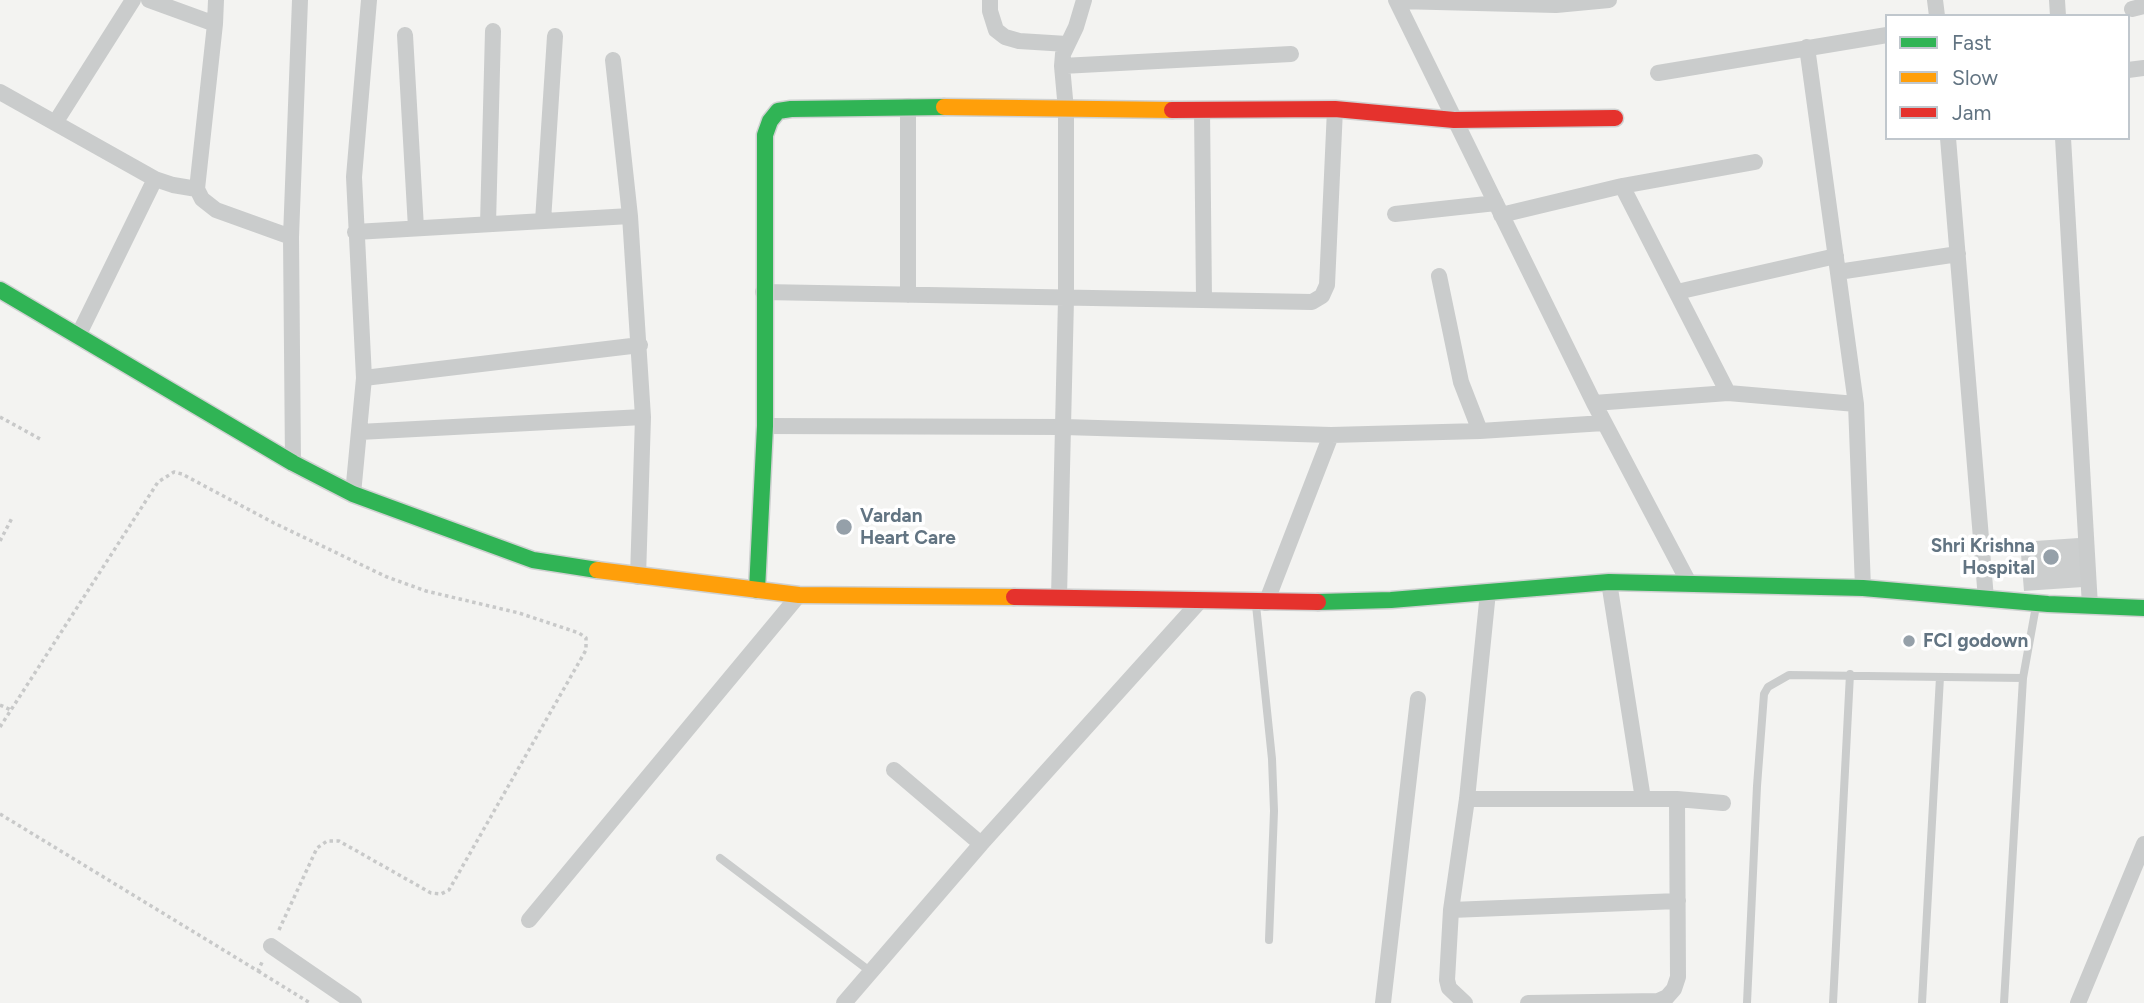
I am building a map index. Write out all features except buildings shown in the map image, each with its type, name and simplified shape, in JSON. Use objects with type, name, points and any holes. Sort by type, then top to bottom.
[{"type":"street","points":[[55,122],[133,0]]},
{"type":"street","points":[[149,0],[215,24]]},
{"type":"street","points":[[216,0],[197,189],[202,199],[216,210],[291,237]]},
{"type":"street","points":[[293,463],[291,237],[300,0]]},
{"type":"street","points":[[353,494],[364,379],[354,177],[369,0]]},
{"type":"street","points":[[990,0],[990,11],[996,30],[1005,37],[1019,41],[1067,44]]},
{"type":"street","points":[[1059,597],[1066,299],[1066,110],[1062,66],[1067,44],[1076,27],[1084,0]]},
{"type":"street","points":[[1609,0],[1556,5],[1397,0],[1604,423],[1689,583]]},
{"type":"street","points":[[488,224],[493,31]]},
{"type":"street","points":[[405,35],[416,228]]},
{"type":"street","points":[[1658,73],[1885,35]]},
{"type":"street","points":[[542,221],[555,36]]},
{"type":"street","points":[[1807,47],[1856,404],[1863,588]]},
{"type":"street","points":[[1062,66],[1291,54]]},
{"type":"street","points":[[613,60],[630,216],[640,345],[643,417],[638,577]]},
{"type":"street","points":[[0,92],[155,179],[197,189]]},
{"type":"street","points":[[757,590],[765,426],[765,135],[770,121],[778,111],[908,106],[1066,110],[1335,109],[1454,120],[1615,118]]},
{"type":"street","points":[[908,106],[908,295]]},
{"type":"street","points":[[763,292],[1312,302],[1322,296],[1327,285],[1335,109]]},
{"type":"street","points":[[1202,110],[1204,299]]},
{"type":"street","points":[[1948,140],[1986,599]]},
{"type":"street","points":[[2063,140],[2090,606]]},
{"type":"street","points":[[1395,214],[1499,209],[1755,162]]},
{"type":"street","points":[[78,336],[155,179]]},
{"type":"street","points":[[1622,186],[1728,393]]},
{"type":"street","points":[[355,232],[630,216]]},
{"type":"street","points":[[1677,292],[1837,264],[1958,254]]},
{"type":"street","points":[[1439,276],[1461,382],[1480,431]]},
{"type":"street","points":[[0,290],[293,463],[353,494],[533,560],[638,577],[799,595],[1059,597],[1261,603],[1391,600],[1609,582],[1689,583],[1863,588],[2037,603],[2144,608]]},
{"type":"street","points":[[364,379],[640,345]]},
{"type":"street","points":[[1594,403],[1728,393],[1856,404]]},
{"type":"street","points":[[359,432],[643,417]]},
{"type":"street","points":[[765,426],[1064,427],[1331,435],[1480,431],[1604,423]]},
{"type":"street","points":[[1261,603],[1331,435]]},
{"type":"street","points":[[1609,582],[1643,799]]},
{"type":"street","points":[[1465,1003],[1456,997],[1447,980],[1451,910],[1467,799],[1488,592]]},
{"type":"street","points":[[529,919],[799,595]]},
{"type":"street","points":[[844,1003],[981,844],[1200,601]]},
{"type":"street","points":[[1383,1003],[1418,699]]},
{"type":"street","points":[[894,770],[981,844]]},
{"type":"street","points":[[1467,799],[1677,799],[1723,803]]},
{"type":"street","points":[[1528,1003],[1658,1001],[1667,997],[1674,989],[1678,977],[1677,799]]},
{"type":"street","points":[[2078,1003],[2140,868],[2144,844]]},
{"type":"street","points":[[1451,910],[1678,901]]},
{"type":"street","points":[[271,946],[354,1003]]},
{"type":"lane","points":[[1261,603],[1272,759],[1269,940]]},
{"type":"lane","points":[[2004,1003],[2024,678],[2037,603]]},
{"type":"lane","points":[[1833,1003],[1850,674]]},
{"type":"lane","points":[[1747,1003],[1757,786],[1764,694],[1768,687],[1789,675],[2024,678]]},
{"type":"lane","points":[[1922,1003],[1940,677]]},
{"type":"lane","points":[[720,858],[871,972]]},
{"type":"path","points":[[0,417],[42,440]]},
{"type":"path","points":[[0,727],[158,482],[174,472],[387,577],[426,591],[519,613],[579,633],[586,638],[586,650],[449,890],[441,894],[430,893],[339,841],[327,841],[317,848],[258,971]]},
{"type":"path","points":[[0,541],[12,518]]},
{"type":"path","points":[[0,705],[10,710]]},
{"type":"path","points":[[0,814],[310,1003]]},
{"type":"traffic: fast","points":[[757,590],[765,426],[765,135],[770,121],[778,111],[791,109],[944,107]]},
{"type":"traffic: fast","points":[[0,290],[293,463],[353,494],[533,560],[597,570]]},
{"type":"traffic: fast","points":[[1318,602],[1391,600],[1609,582],[1863,588],[2048,604],[2144,608]]},
{"type":"traffic: slow","points":[[944,107],[1172,110]]},
{"type":"traffic: slow","points":[[597,570],[799,595],[1014,597]]},
{"type":"traffic: jam","points":[[1172,110],[1335,109],[1454,120],[1615,118]]},
{"type":"traffic: jam","points":[[1014,597],[1318,602]]},
{"type":"place","name":"Vardan Heart Care","points":[[844,527]]},
{"type":"place","name":"Shri Krishna Hospital","points":[[2051,557]]},
{"type":"place","name":"FCI godown","points":[[1909,641]]}]
